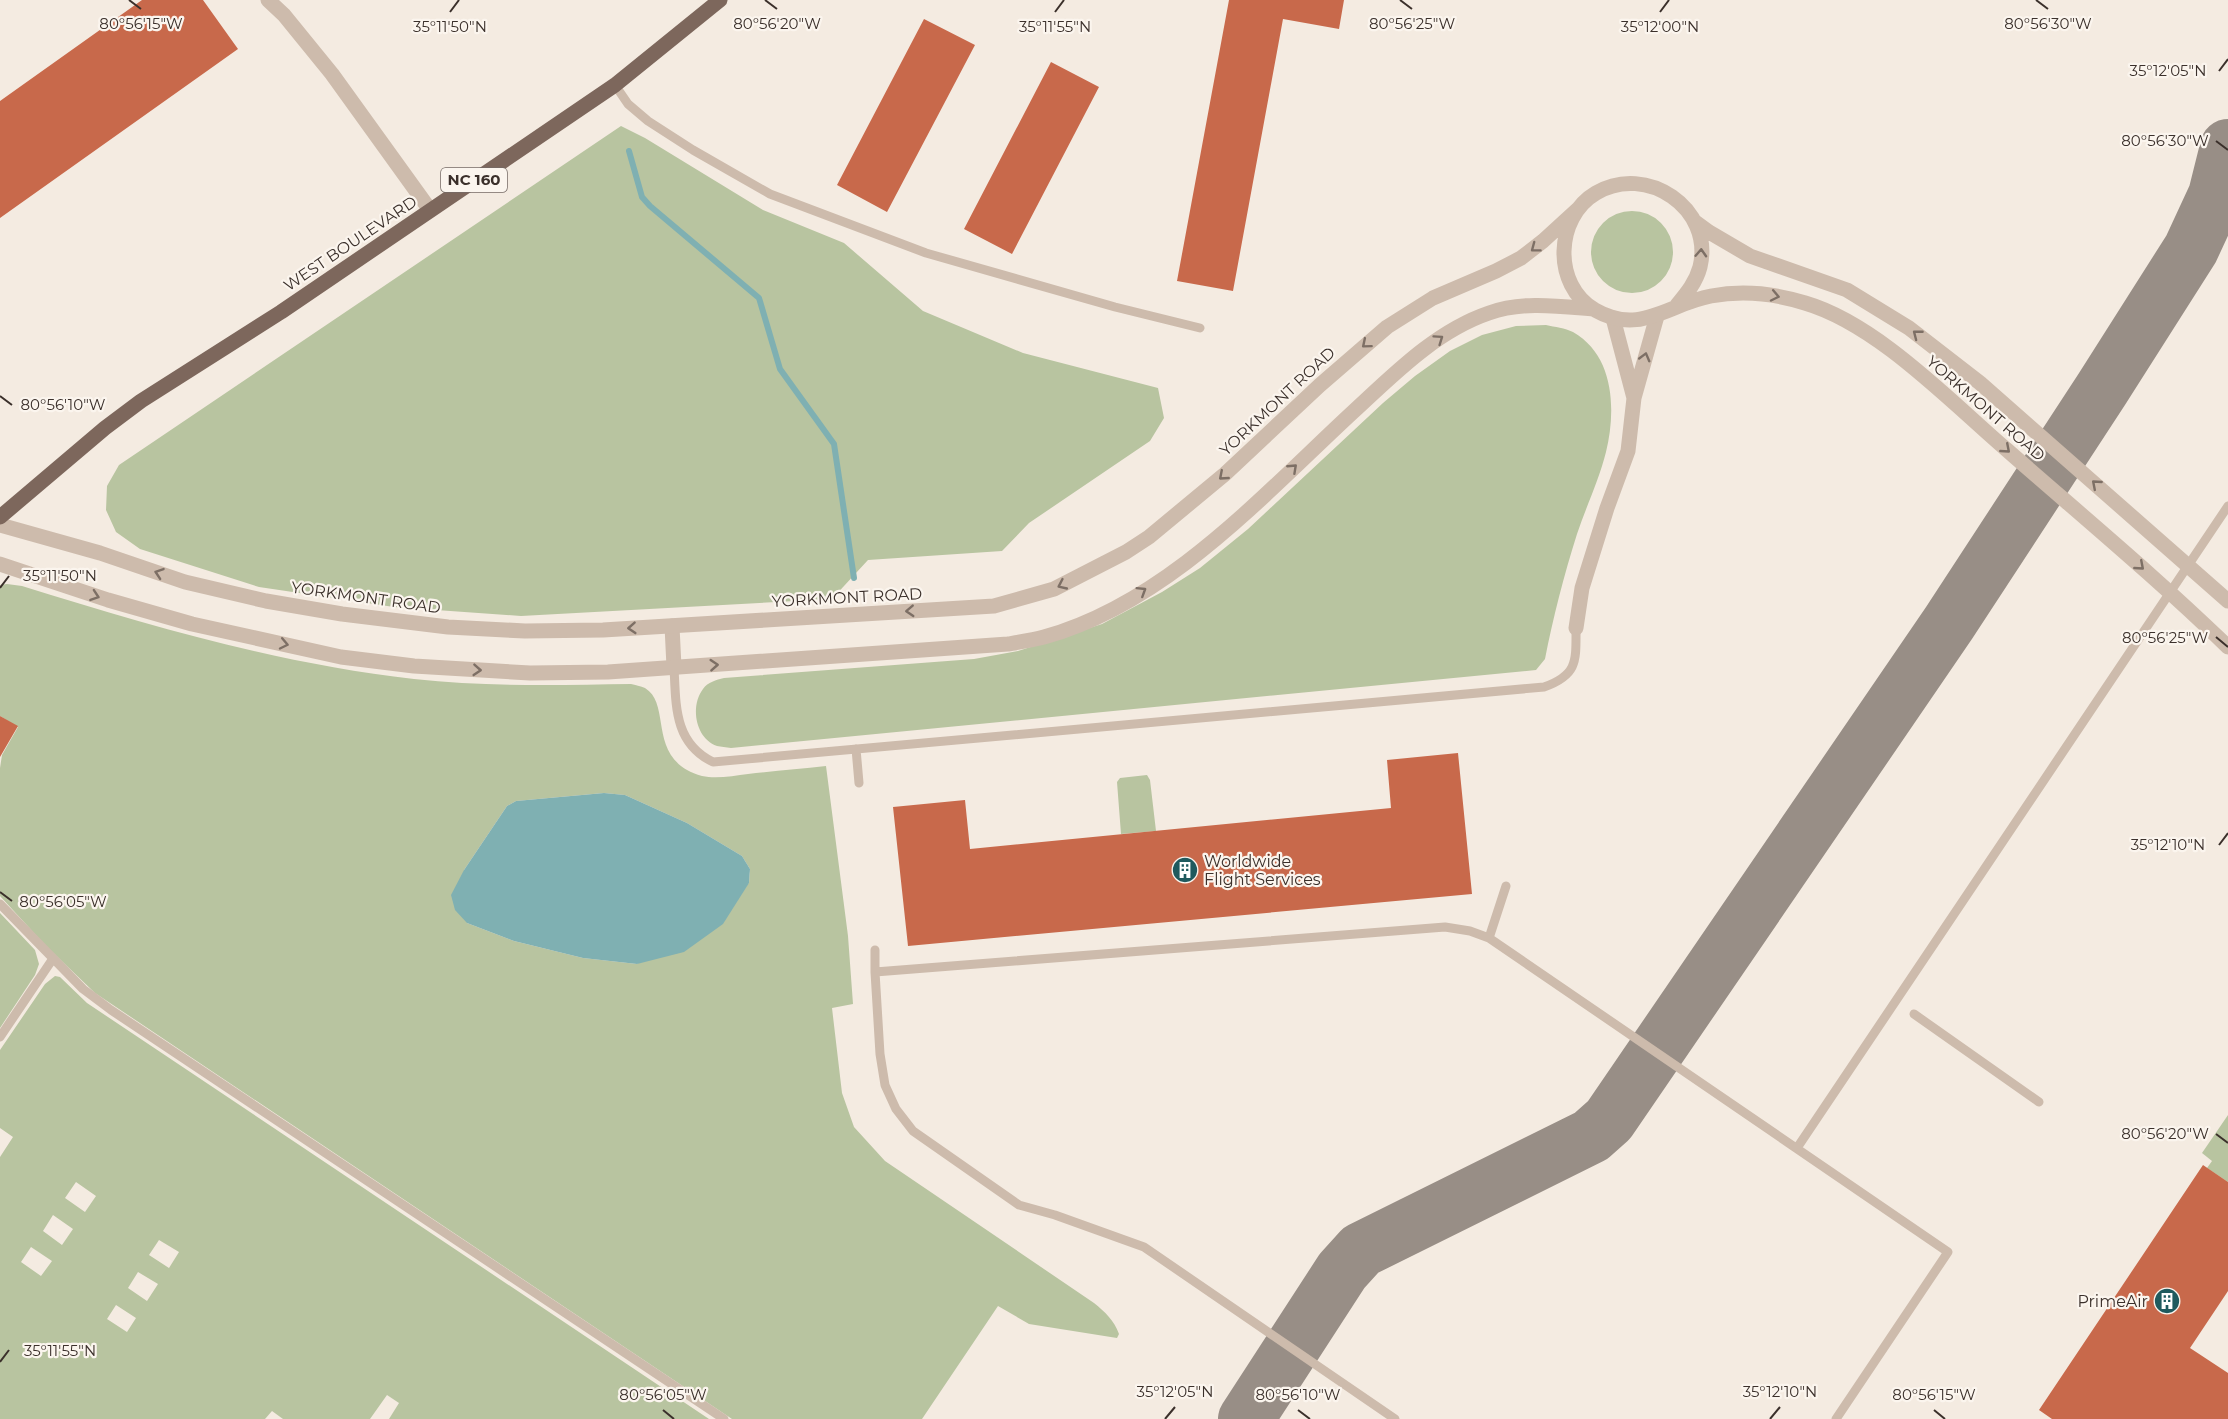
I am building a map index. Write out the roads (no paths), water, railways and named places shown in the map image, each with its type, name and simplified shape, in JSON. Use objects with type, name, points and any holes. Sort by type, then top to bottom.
[{"type":"main road","name":"WEST BOULEVARD","points":[[0,517],[105,428],[141,401],[281,312],[615,85],[720,0]]},
{"type":"street","points":[[268,0],[284,15],[332,74],[430,210]]},
{"type":"street","name":"YORKMONT ROAD","points":[[0,525],[100,553],[184,582],[266,601],[342,614],[448,627],[525,631],[603,630],[994,606],[1054,589],[1126,552],[1169,522],[1225,474],[1320,385],[1387,327],[1433,298],[1521,258],[1544,241],[1595,193],[1616,184],[1640,183],[1662,189],[1681,202],[1694,221],[1701,243],[1700,266],[1691,288],[1677,305]]},
{"type":"street","name":"YORKMONT ROAD","points":[[1578,209],[1567,228],[1563,251],[1564,262],[1566,273],[1576,293],[1593,309],[1613,318],[1635,321],[1657,316],[1677,305],[1709,296],[1751,292],[1808,304],[1848,322],[1915,370],[2181,602],[2228,647]]},
{"type":"street","name":"YORKMONT ROAD","points":[[1694,221],[1749,256],[1847,290],[1909,327],[1980,383],[2228,601]]},
{"type":"street","name":"YORKMONT ROAD","points":[[0,564],[108,600],[192,624],[341,657],[414,666],[530,673],[608,672],[1008,644],[1043,638],[1068,629],[1126,601],[1192,558],[1390,378],[1446,334],[1488,313],[1506,308],[1534,305],[1593,309]]},
{"type":"street","points":[[1576,628],[1588,565],[1628,451],[1634,398],[1657,316]]},
{"type":"street","points":[[1613,318],[1634,398]]},
{"type":"street","points":[[672,626],[674,668]]},
{"type":"lane","points":[[615,85],[628,104],[648,121],[770,194],[926,253],[1115,307],[1200,328]]},
{"type":"lane","points":[[1797,1148],[2228,506]]},
{"type":"lane","points":[[674,668],[678,715],[685,739],[698,754],[713,762],[1544,687],[1560,681],[1570,672],[1576,661],[1576,628]]},
{"type":"lane","points":[[856,749],[859,783]]},
{"type":"lane","points":[[1489,938],[1506,886]]},
{"type":"lane","points":[[0,904],[52,960],[83,989],[111,1010],[724,1419]]},
{"type":"lane","points":[[875,972],[1445,927],[1470,931],[1489,938],[1948,1252],[1837,1419]]},
{"type":"lane","points":[[875,950],[880,1054],[885,1085],[896,1109],[913,1131],[1019,1205],[1055,1215],[1144,1247],[1395,1419]]},
{"type":"lane","points":[[0,1037],[52,960]]},
{"type":"lane","points":[[1914,1014],[2039,1102]]},
{"type":"water","points":[[604,793],[625,795],[687,823],[742,856],[750,869],[749,883],[723,924],[684,952],[637,964],[583,958],[514,941],[467,923],[455,910],[451,895],[464,870],[507,806],[516,801]]},
{"type":"waterway","points":[[629,151],[642,197],[759,298],[780,369],[834,444],[854,578]]},
{"type":"place","name":"Worldwide Flight Services","points":[[1185,870]]},
{"type":"place","name":"PrimeAir","points":[[2167,1301]]}]
